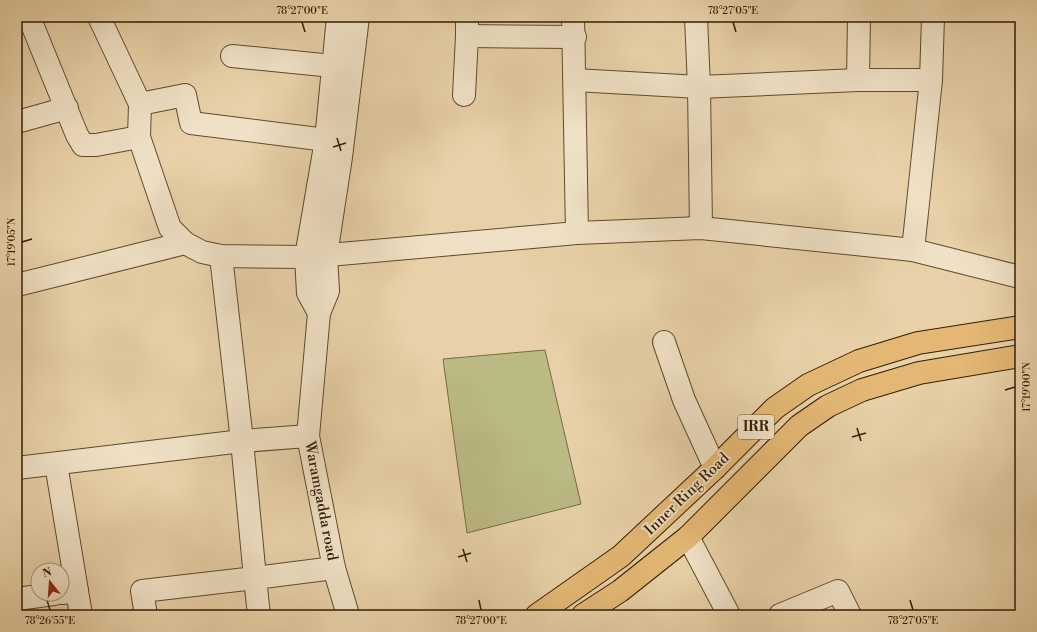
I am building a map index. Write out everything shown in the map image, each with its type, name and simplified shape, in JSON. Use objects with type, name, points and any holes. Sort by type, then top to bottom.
[{"type":"highway","name":"Inner Ring Road","points":[[537,615],[621,556],[715,468],[775,408],[808,385],[859,361],[918,343],[1020,327]]},
{"type":"highway","name":"Inner Ring Road","points":[[583,615],[620,591],[688,537],[799,426],[828,406],[862,390],[919,373],[1020,356]]},
{"type":"highway","points":[[590,577],[605,601]]},
{"type":"street","points":[[17,19],[29,17],[77,135],[84,145],[96,145],[139,137]]},
{"type":"street","points":[[99,17],[140,104],[139,137],[170,228],[184,243],[202,252],[221,256],[316,256],[577,233],[701,228],[913,250],[1020,277]]},
{"type":"street","name":"Waramgadda road","points":[[316,256],[338,17]]},
{"type":"street","name":"Waramgadda road","points":[[348,615],[334,568],[308,436],[319,313],[308,293],[341,156],[358,17]]},
{"type":"street","points":[[696,17],[699,87],[701,228]]},
{"type":"street","points":[[858,80],[859,17]]},
{"type":"street","points":[[913,250],[931,80],[932,17]]},
{"type":"street","points":[[464,95],[467,27],[574,27],[577,233]]},
{"type":"street","points":[[232,56],[333,66]]},
{"type":"street","points":[[575,80],[699,87],[858,80],[931,80]]},
{"type":"street","points":[[140,104],[185,95],[191,123],[326,140]]},
{"type":"street","points":[[17,122],[67,108]]},
{"type":"street","points":[[17,285],[184,243]]},
{"type":"street","points":[[221,256],[242,440],[259,615]]},
{"type":"street","points":[[664,342],[684,400],[715,468]]},
{"type":"street","points":[[17,468],[242,440],[308,436]]},
{"type":"street","points":[[56,464],[67,562]]},
{"type":"street","points":[[688,537],[729,615]]},
{"type":"street","points":[[146,615],[142,591],[334,568]]},
{"type":"street","points":[[780,615],[838,591],[850,615]]},
{"type":"street","points":[[70,592],[81,615]]},
{"type":"street","points":[[17,600],[30,598]]},
{"type":"shaded area","points":[[545,350],[581,504],[467,533],[443,359]]}]
